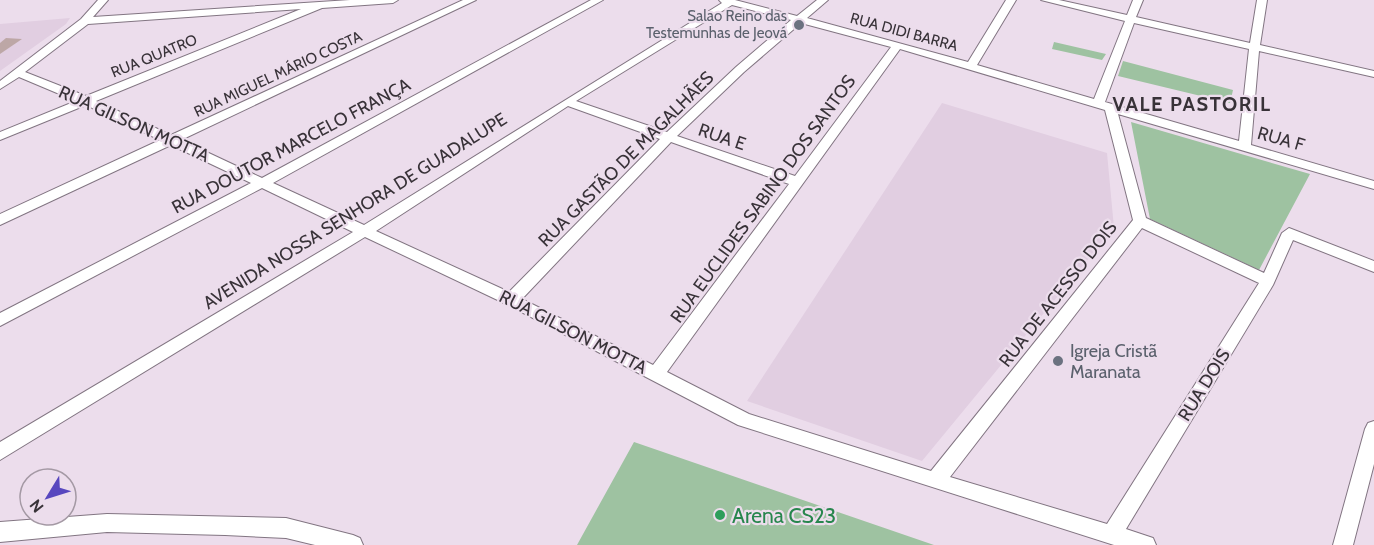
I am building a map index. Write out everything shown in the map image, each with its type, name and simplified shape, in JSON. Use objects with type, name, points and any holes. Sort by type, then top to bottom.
[{"type":"street","points":[[0,86],[85,21],[104,0]]},
{"type":"street","points":[[85,21],[393,0]]},
{"type":"street","name":"RUA MIGUEL MÁRIO COSTA","points":[[0,220],[471,0]]},
{"type":"street","name":"RUA DOUTOR MARCELO FRANÇA","points":[[0,320],[262,183],[598,0]]},
{"type":"street","name":"RUA GASTÃO DE MAGALHÃES","points":[[511,300],[669,137],[823,0]]},
{"type":"street","points":[[970,66],[1011,0]]},
{"type":"street","points":[[1046,0],[1374,74]]},
{"type":"street","points":[[1104,107],[1138,0]]},
{"type":"street","points":[[1245,147],[1254,48],[1262,0]]},
{"type":"street","name":"RUA DIDI BARRA","points":[[728,1],[970,66]]},
{"type":"street","name":"AVENIDA NOSSA SENHORA DE GUADALUPE","points":[[0,452],[365,231],[728,1]]},
{"type":"street","name":"RUA QUATRO","points":[[0,136],[320,5]]},
{"type":"street","name":"RUA EUCLIDES SABINO DOS SANTOS","points":[[656,375],[898,45]]},
{"type":"street","name":"RUA F","points":[[970,66],[1374,185]]},
{"type":"street","name":"RUA GILSON MOTTA","points":[[18,73],[85,100],[172,140],[511,300],[744,420],[1146,545]]},
{"type":"street","name":"RUA E","points":[[567,102],[798,182]]},
{"type":"street","name":"RUA DE ACESSO DOIS","points":[[935,481],[1140,220],[1104,107]]},
{"type":"street","points":[[1140,220],[1268,281]]},
{"type":"street","name":"RUA DOIS","points":[[1113,534],[1268,281],[1289,233],[1374,267]]},
{"type":"street","points":[[1343,545],[1374,429]]},
{"type":"street","points":[[0,532],[107,523],[225,525],[286,528],[353,545]]},
{"type":"shaded area","points":[[70,18],[66,24],[0,71],[0,24]]},
{"type":"shaded area","points":[[942,103],[1107,153],[1114,228],[922,461],[747,401]]},
{"type":"green space","points":[[1054,42],[1106,54],[1102,60],[1052,49]]},
{"type":"green space","points":[[1123,61],[1233,90],[1230,103],[1118,76]]},
{"type":"green space","points":[[1131,122],[1310,174],[1259,270],[1150,219]]},
{"type":"green space","name":"Arena CS23","points":[[634,442],[934,545],[577,545]]},
{"type":"building","points":[[6,38],[22,39],[0,54],[0,43]]},
{"type":"place","name":"Salao Reino das Testemunhas de Jeová","points":[[799,25]]},
{"type":"place","name":"Igreja Cristã Maranata","points":[[1058,361]]},
{"type":"place","name":"Arena CS23","points":[[720,515]]},
{"type":"district","name":"VALE PASTORIL","points":[[1192,104]]}]
